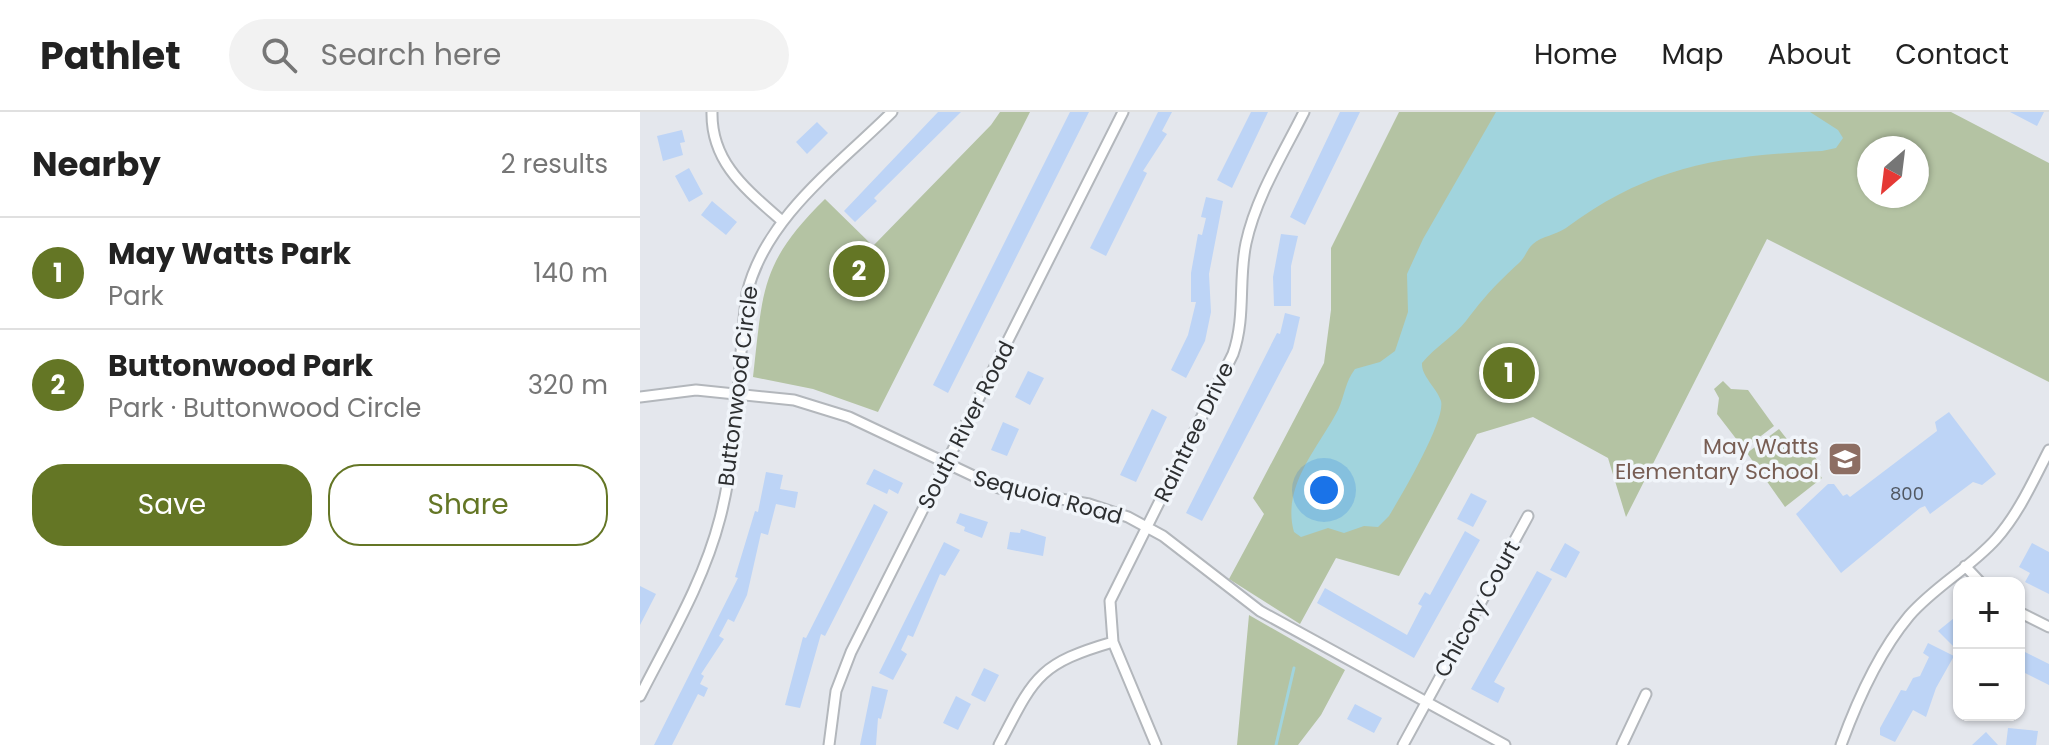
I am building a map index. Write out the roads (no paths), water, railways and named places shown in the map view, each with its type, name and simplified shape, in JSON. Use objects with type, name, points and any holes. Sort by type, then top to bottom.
[{"type":"street","points":[[712,112],[715,140],[729,169],[782,221]]},
{"type":"street","name":"Buttonwood Circle","points":[[640,696],[712,547],[727,485],[750,281],[769,239],[782,221],[892,112]]},
{"type":"street","name":"South River Road","points":[[829,745],[836,691],[845,666],[1123,112]]},
{"type":"street","name":"Raintree Drive","points":[[1156,745],[1113,642],[1109,613],[1113,589],[1233,354],[1242,316],[1243,259],[1250,226],[1304,112]]},
{"type":"street","name":"Sequoia Road","points":[[640,397],[682,390],[737,392],[794,400],[837,413],[999,488],[1089,504],[1147,527],[1260,611],[1505,745]]},
{"type":"street","points":[[1841,745],[1857,705],[1899,629],[1928,596],[1965,566],[2007,525],[2049,450]]},
{"type":"street","name":"Chicory Court","points":[[1403,745],[1528,516]]},
{"type":"street","points":[[1965,566],[1975,577]]},
{"type":"street","points":[[2025,615],[2049,627]]},
{"type":"street","points":[[999,745],[1030,686],[1045,670],[1067,657],[1113,642]]},
{"type":"street","points":[[1622,745],[1646,694]]},
{"type":"water","points":[[1496,112],[1810,112],[1838,130],[1843,138],[1836,148],[1718,161],[1657,178],[1627,191],[1562,230],[1537,241],[1461,326],[1422,363],[1424,373],[1441,401],[1441,411],[1421,458],[1389,516],[1378,527],[1364,526],[1344,533],[1328,528],[1301,537],[1294,532],[1291,515],[1297,483],[1338,410],[1355,369],[1380,362],[1395,351],[1408,312],[1407,274],[1423,239]]},
{"type":"waterway","points":[[1276,745],[1294,668]]},
{"type":"place","name":"Buttonwood Park","points":[[859,271]]},
{"type":"place","name":"May Watts Park","points":[[1509,373]]},
{"type":"place","name":"May Watts Elementary School","points":[[1845,459]]}]
